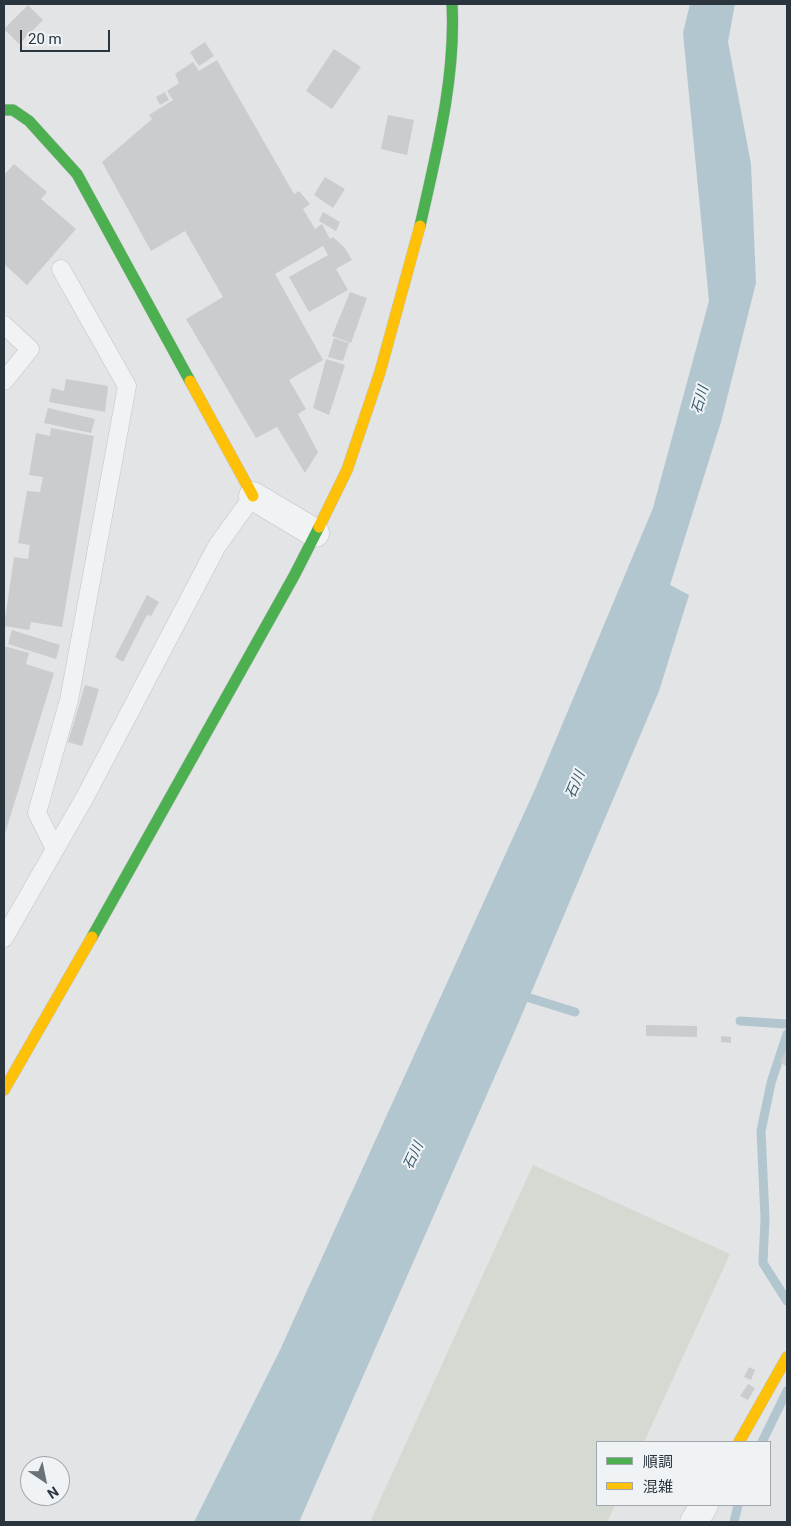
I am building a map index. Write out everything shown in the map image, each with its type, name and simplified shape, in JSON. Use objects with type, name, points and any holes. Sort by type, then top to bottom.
[{"type":"street","points":[[4,1090],[79,962],[294,576],[347,470],[380,372],[420,227],[439,141],[454,38],[452,4]]},
{"type":"street","points":[[4,110],[13,110],[29,120],[78,174],[253,496],[315,533]]},
{"type":"street","points":[[740,1441],[787,1357]]},
{"type":"street","points":[[694,1522],[703,1506]]},
{"type":"lane","points":[[55,849],[37,813],[69,700],[127,386],[60,269]]},
{"type":"lane","points":[[4,325],[30,349],[4,381]]},
{"type":"lane","points":[[4,938],[55,849],[217,546],[253,496]]},
{"type":"shaded area","points":[[533,1165],[730,1254],[644,1441],[596,1441],[596,1506],[615,1506],[607,1522],[370,1522]]},
{"type":"water","name":"石川","points":[[690,4],[735,4],[728,42],[751,164],[756,283],[721,422],[670,585],[689,595],[659,691],[517,1026],[299,1522],[194,1522],[280,1350],[536,787],[653,508],[709,301],[683,33]]},
{"type":"building","points":[[28,5],[43,20],[19,44],[4,29]]},
{"type":"building","points":[[205,42],[214,56],[199,66],[190,52]]},
{"type":"building","points":[[334,49],[361,67],[332,109],[306,91]]},
{"type":"building","points":[[217,60],[294,194],[299,191],[310,204],[303,209],[315,229],[322,224],[330,239],[333,237],[345,248],[352,260],[336,269],[348,290],[309,312],[289,277],[328,255],[323,246],[275,274],[323,360],[289,380],[306,409],[298,414],[318,452],[305,473],[277,427],[256,438],[186,319],[223,297],[185,231],[151,251],[102,162],[152,119],[149,115],[173,100],[167,91],[179,83],[175,74],[193,62],[199,71]]},
{"type":"building","points":[[165,92],[169,100],[160,105],[156,97]]},
{"type":"building","points":[[388,115],[414,120],[407,155],[381,149]]},
{"type":"building","points":[[14,164],[47,192],[41,199],[76,229],[27,285],[4,264],[4,175]]},
{"type":"building","points":[[325,177],[345,189],[333,208],[314,195]]},
{"type":"building","points":[[323,212],[340,222],[336,231],[319,221]]},
{"type":"building","points":[[350,292],[367,298],[351,343],[332,336]]},
{"type":"building","points":[[334,338],[349,343],[343,361],[328,357]]},
{"type":"building","points":[[326,359],[345,365],[329,415],[313,408]]},
{"type":"building","points":[[66,379],[108,386],[105,412],[49,402],[52,388],[64,391]]},
{"type":"building","points":[[48,408],[95,419],[91,433],[44,423]]},
{"type":"building","points":[[51,428],[94,436],[62,627],[31,622],[29,630],[4,626],[14,557],[28,559],[30,545],[18,543],[27,491],[40,492],[43,477],[29,475],[36,433],[50,436]]},
{"type":"building","points":[[147,595],[159,602],[151,616],[147,615],[123,662],[115,657]]},
{"type":"building","points":[[12,630],[60,645],[56,659],[8,644]]},
{"type":"building","points":[[4,646],[29,653],[26,664],[54,673],[4,837]]},
{"type":"building","points":[[85,685],[99,689],[82,746],[68,742]]},
{"type":"building","points":[[646,1025],[697,1026],[697,1037],[646,1036]]},
{"type":"building","points":[[721,1036],[731,1037],[731,1043],[721,1042]]},
{"type":"building","points":[[787,1048],[787,1067],[780,1062]]},
{"type":"building","points":[[749,1367],[755,1370],[751,1380],[744,1377]]},
{"type":"building","points":[[748,1384],[755,1388],[748,1400],[740,1396]]},
{"type":"waterway","points":[[517,994],[575,1012]]},
{"type":"waterway","points":[[740,1021],[787,1024]]},
{"type":"waterway","points":[[787,1034],[771,1083],[761,1131],[765,1218],[763,1263],[787,1301]]},
{"type":"waterway","points":[[762,1441],[787,1391]]},
{"type":"waterway","points":[[734,1522],[738,1506]]},
{"type":"traffic: fast","points":[[420,226],[444,116],[451,60],[452,4]]},
{"type":"traffic: fast","points":[[4,110],[13,110],[29,121],[77,174],[190,381]]},
{"type":"traffic: fast","points":[[92,937],[294,576],[319,527]]},
{"type":"traffic: slow","points":[[319,527],[347,470],[380,372],[420,226]]},
{"type":"traffic: slow","points":[[190,381],[253,496]]},
{"type":"traffic: slow","points":[[4,1090],[92,937]]},
{"type":"traffic: slow","points":[[740,1441],[787,1357]]}]
